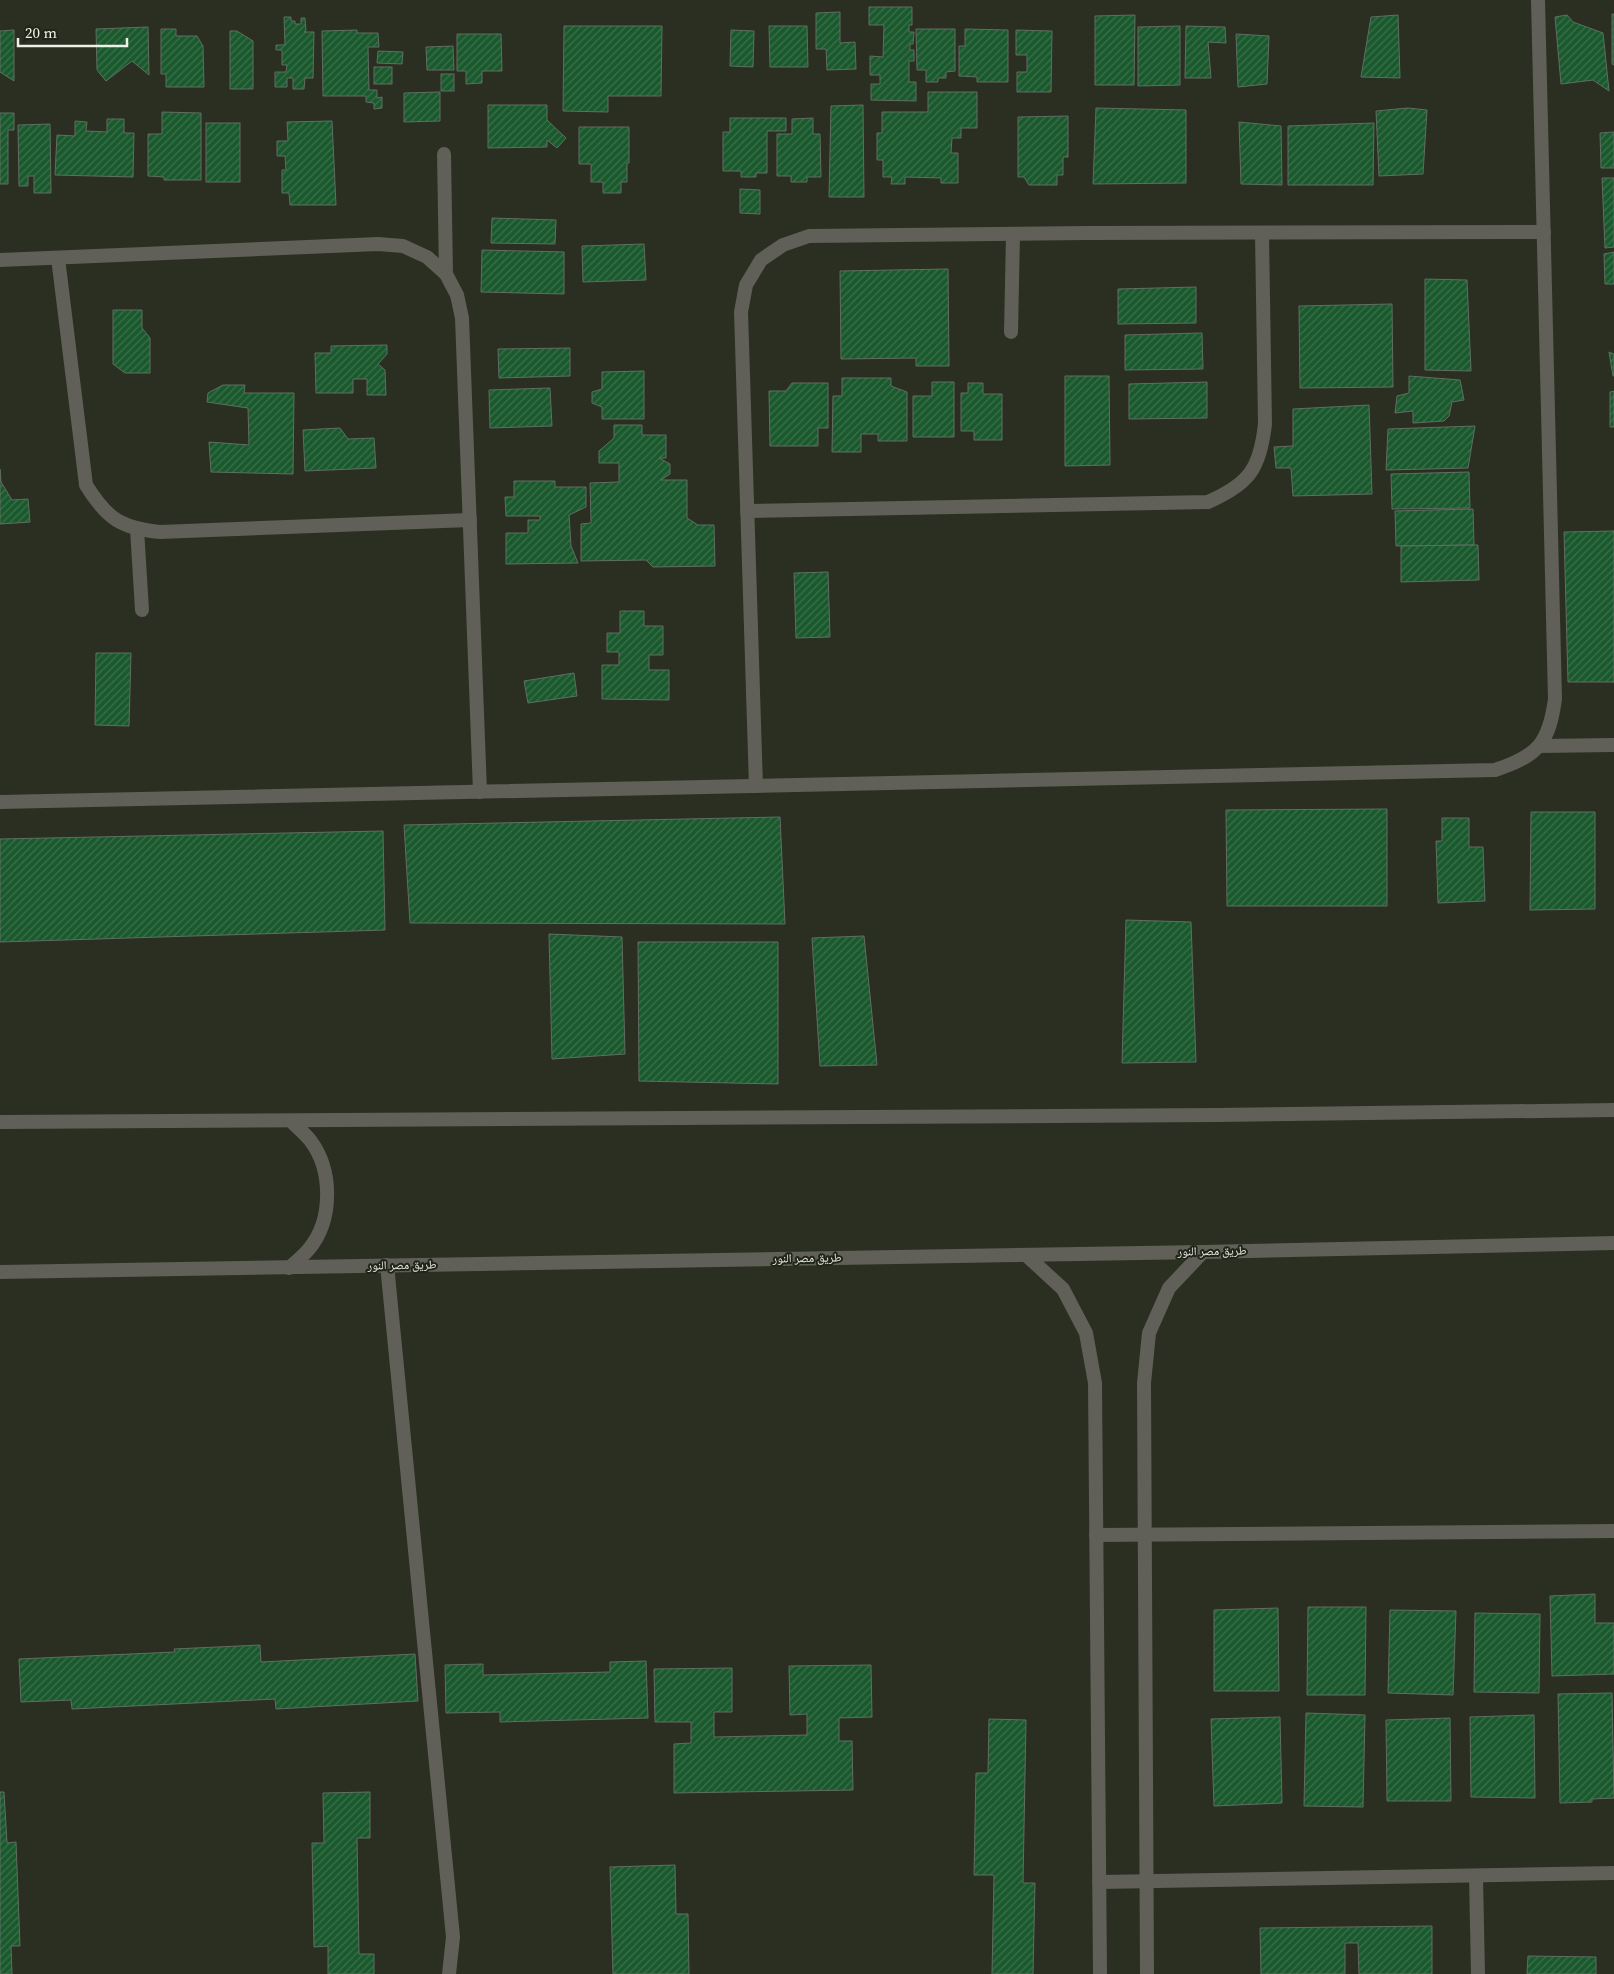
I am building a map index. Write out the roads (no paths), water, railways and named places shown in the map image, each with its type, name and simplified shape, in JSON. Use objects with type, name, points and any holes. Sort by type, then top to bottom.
[{"type":"street","points":[[0,802],[1495,770],[1519,762],[1539,746],[1551,724],[1555,699],[1538,0]]},
{"type":"street","points":[[444,154],[446,274]]},
{"type":"street","points":[[756,786],[741,312],[746,285],[761,260],[783,244],[809,236],[1544,232]]},
{"type":"street","points":[[747,511],[1208,502],[1232,491],[1251,473],[1262,450],[1265,424],[1262,234]]},
{"type":"street","points":[[1011,332],[1013,235]]},
{"type":"street","points":[[0,260],[378,244],[403,246],[427,257],[446,274],[457,295],[462,318],[480,792]]},
{"type":"street","points":[[58,258],[86,485],[98,505],[116,520],[137,529],[160,532],[470,520]]},
{"type":"street","points":[[137,529],[142,610]]},
{"type":"street","points":[[1539,746],[1614,745]]},
{"type":"street","points":[[0,1122],[1217,1115],[1614,1110]]},
{"type":"street","points":[[290,1121],[310,1141],[324,1167],[328,1195],[323,1222],[310,1248],[290,1268]]},
{"type":"street","name":"طريق مصر النور","points":[[0,1272],[1203,1252],[1614,1242]]},
{"type":"street","points":[[1147,1974],[1144,1383],[1149,1333],[1169,1288],[1203,1252]]},
{"type":"street","points":[[1026,1254],[1063,1289],[1086,1333],[1095,1383],[1100,1974]]},
{"type":"street","points":[[387,1265],[453,1937],[449,1974]]},
{"type":"street","points":[[1096,1535],[1614,1531]]},
{"type":"street","points":[[1099,1882],[1614,1873]]},
{"type":"street","points":[[1476,1876],[1478,1974]]}]
